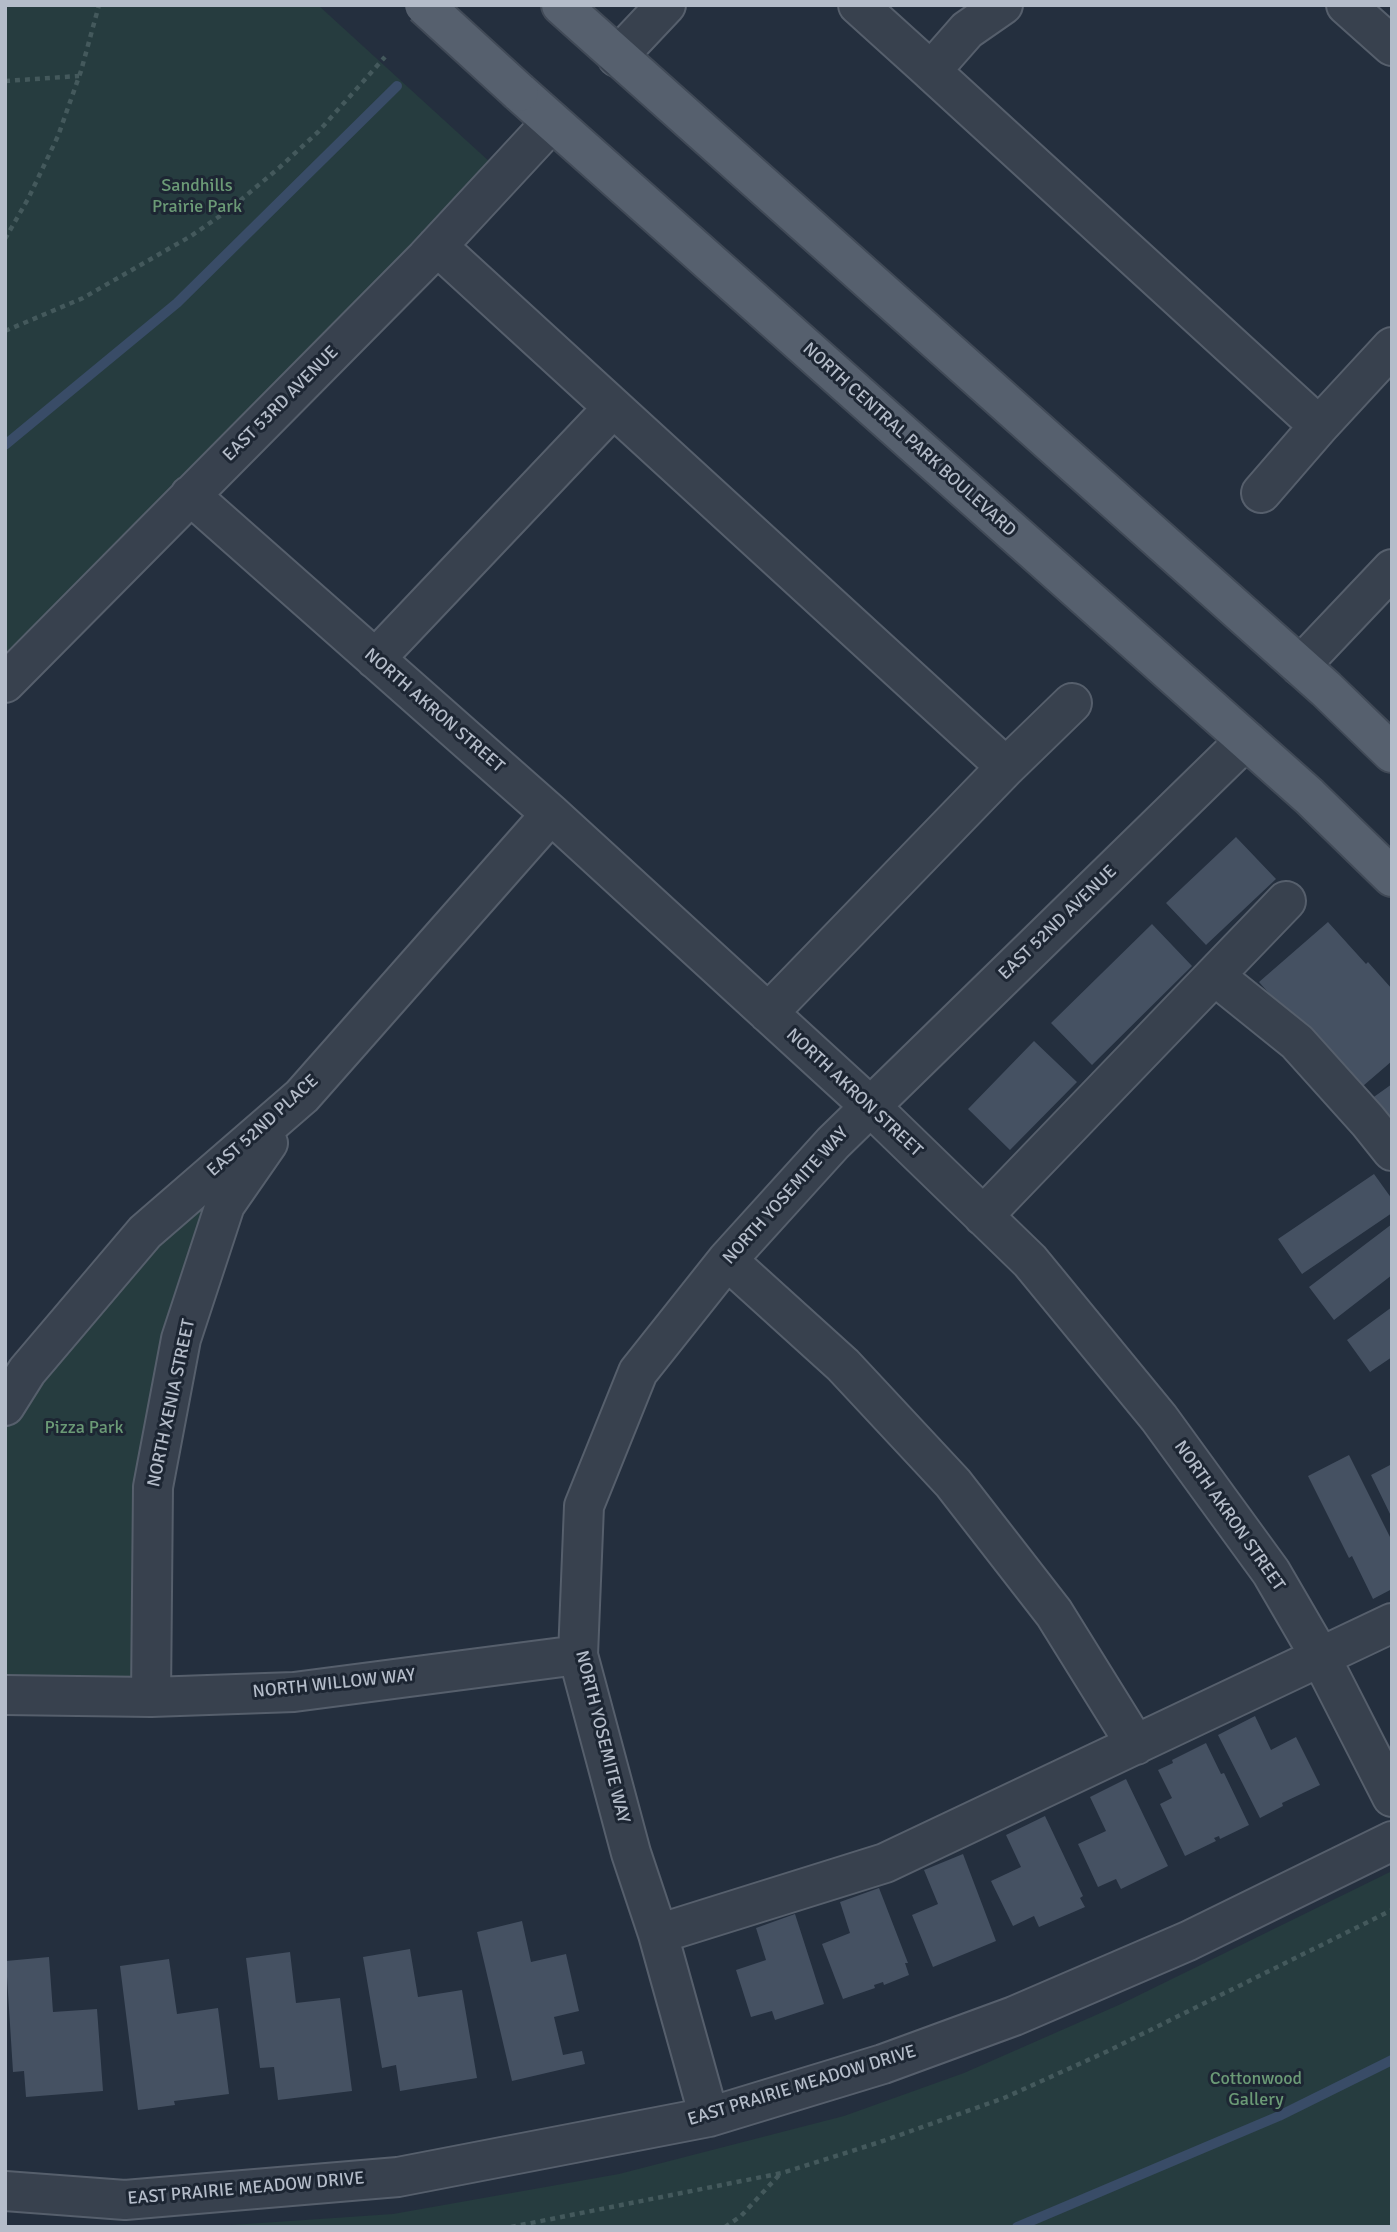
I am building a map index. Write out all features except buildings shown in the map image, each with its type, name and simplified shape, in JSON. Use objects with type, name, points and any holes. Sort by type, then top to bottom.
[{"type":"main road","name":"NORTH CENTRAL PARK BOULEVARD","points":[[424,5],[1309,796],[1392,877]]},
{"type":"main road","points":[[573,16],[1300,666],[1392,753]]},
{"type":"street","points":[[617,57],[666,5]]},
{"type":"street","points":[[858,5],[1319,426]]},
{"type":"street","points":[[931,71],[967,30],[1003,5]]},
{"type":"street","points":[[1346,5],[1392,46]]},
{"type":"street","name":"EAST 53RD AVENUE","points":[[5,682],[437,246],[552,122]]},
{"type":"street","points":[[437,246],[1006,767]]},
{"type":"street","points":[[1261,493],[1392,347]]},
{"type":"street","points":[[375,659],[614,408]]},
{"type":"street","name":"NORTH AKRON STREET","points":[[190,495],[551,814],[870,1106],[1030,1261],[1159,1418],[1271,1572],[1321,1658],[1392,1797]]},
{"type":"street","points":[[1300,666],[1392,569]]},
{"type":"street","points":[[768,1013],[1006,767],[1072,703]]},
{"type":"street","name":"EAST 52ND AVENUE","points":[[870,1106],[1245,740]]},
{"type":"street","name":"EAST 52ND PLACE","points":[[5,1406],[27,1371],[145,1232],[302,1096],[551,814]]},
{"type":"street","points":[[983,1216],[1286,901]]},
{"type":"street","points":[[1215,976],[1297,1042],[1392,1152]]},
{"type":"street","name":"NORTH XENIA STREET","points":[[151,1697],[153,1487],[181,1339],[225,1205],[302,1096]]},
{"type":"street","name":"NORTH YOSEMITE WAY","points":[[709,2117],[658,1934],[631,1853],[578,1655],[583,1506],[638,1372],[727,1260],[870,1106]]},
{"type":"street","points":[[727,1260],[843,1365],[953,1483],[1054,1613],[1136,1745]]},
{"type":"street","points":[[658,1934],[885,1863],[1392,1623]]},
{"type":"street","name":"NORTH WILLOW WAY","points":[[5,1695],[151,1697],[294,1692],[578,1655]]},
{"type":"street","name":"EAST PRAIRIE MEADOW DRIVE","points":[[5,2191],[125,2200],[398,2177],[709,2117],[883,2064],[1014,2016],[1188,1941],[1392,1841]]},
{"type":"path","points":[[5,239],[28,199],[58,136],[79,76],[99,5]]},
{"type":"path","points":[[5,331],[83,298],[191,236],[230,209],[318,132],[385,57]]},
{"type":"path","points":[[5,81],[79,76]]},
{"type":"path","points":[[511,2227],[782,2172],[880,2142],[1004,2098],[1108,2051],[1392,1910]]},
{"type":"path","points":[[725,2227],[741,2216],[782,2172]]},
{"type":"green space","name":"Sandhills Prairie Park","points":[[5,5],[318,5],[491,163],[371,292],[5,661]]},
{"type":"green space","name":"Pizza Park","points":[[302,1096],[225,1205],[181,1339],[151,1697],[5,1695],[5,1406]]},
{"type":"green space","name":"Cottonwood Gallery","points":[[1392,1871],[1392,2227],[202,2227],[393,2214],[619,2174],[844,2116],[964,2073],[1121,2004]]},
{"type":"waterway","points":[[5,445],[177,303],[397,86]]},
{"type":"waterway","points":[[1017,2227],[1279,2116],[1392,2060]]}]
